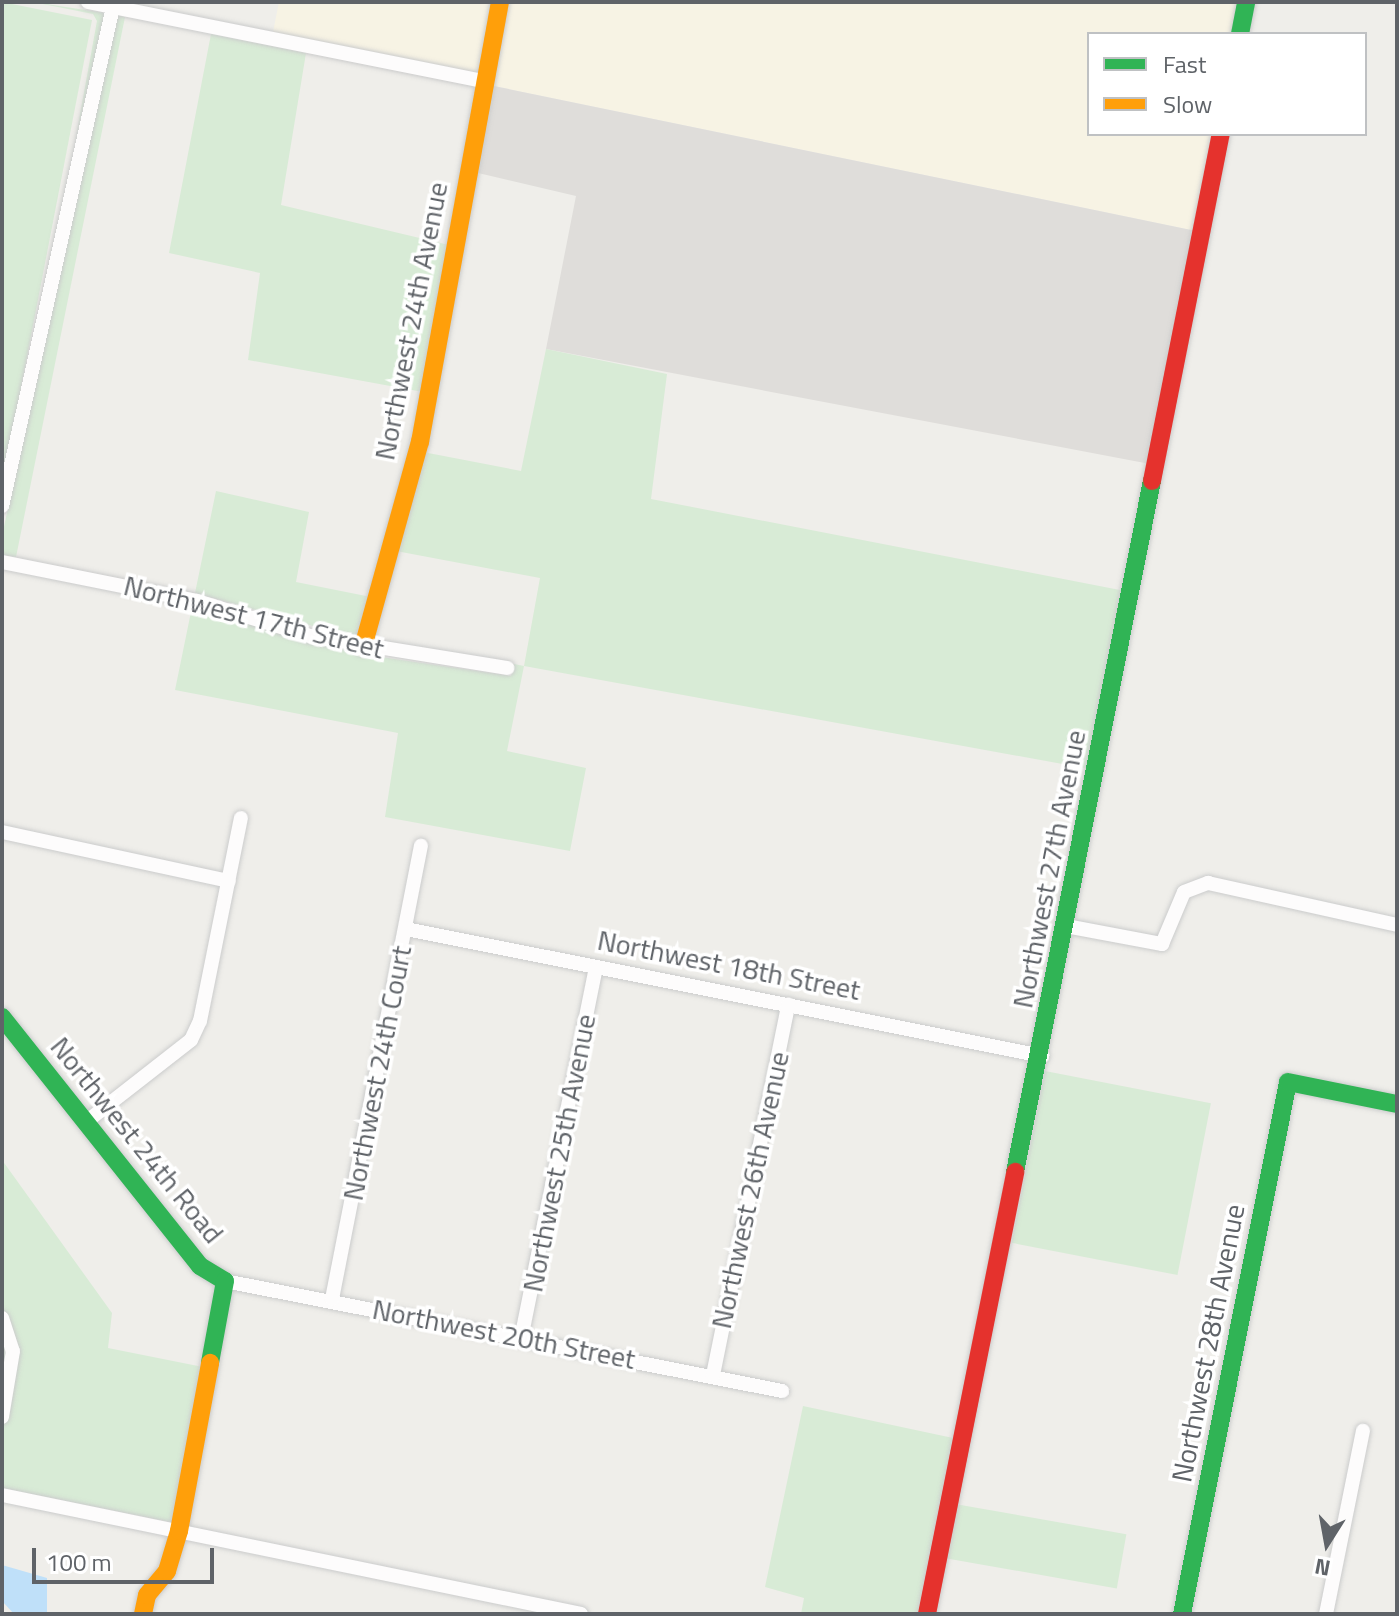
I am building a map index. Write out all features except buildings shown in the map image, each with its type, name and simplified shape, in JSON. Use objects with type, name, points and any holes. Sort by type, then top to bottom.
[{"type":"street","points":[[88,2],[484,81]]},
{"type":"street","name":"Northwest 24th Avenue","points":[[363,647],[420,442],[500,2]]},
{"type":"street","points":[[1240,32],[1246,2]]},
{"type":"street","points":[[2,506],[117,6]]},
{"type":"street","name":"Northwest 27th Avenue","points":[[927,1614],[1042,1056],[1221,136]]},
{"type":"street","name":"Northwest 17th Street","points":[[2,562],[197,601],[363,647],[507,668]]},
{"type":"street","points":[[86,1122],[191,1040],[200,1021],[241,818]]},
{"type":"street","points":[[2,832],[229,881]]},
{"type":"street","name":"Northwest 24th Court","points":[[332,1299],[421,846]]},
{"type":"street","points":[[1066,926],[1162,944],[1184,892],[1208,883],[1397,925]]},
{"type":"street","name":"Northwest 18th Street","points":[[406,929],[1042,1056]]},
{"type":"street","name":"Northwest 25th Avenue","points":[[521,1339],[596,968]]},
{"type":"street","name":"Northwest 26th Avenue","points":[[713,1375],[788,1005]]},
{"type":"street","name":"Northwest 24th Road","points":[[2,1017],[200,1266],[225,1281],[179,1531],[167,1571],[147,1595],[143,1614]]},
{"type":"street","name":"Northwest 28th Avenue","points":[[1182,1614],[1288,1082],[1397,1104]]},
{"type":"street","name":"Northwest 20th Street","points":[[225,1281],[332,1299],[782,1391]]},
{"type":"street","points":[[2,1318],[13,1351],[2,1417]]},
{"type":"street","points":[[1326,1614],[1363,1431]]},
{"type":"street","points":[[2,1495],[581,1614]]},
{"type":"shaded area","points":[[279,2],[493,2],[479,73],[273,32]]},
{"type":"shaded area","points":[[506,2],[1240,2],[1234,32],[1087,32],[1087,136],[1214,136],[1196,231],[489,85]]},
{"type":"shaded area","points":[[489,85],[1196,231],[1150,464],[546,349],[576,196],[474,172]]},
{"type":"green space","points":[[2,2],[92,20],[2,486]]},
{"type":"green space","points":[[33,2],[105,13],[75,142],[97,21],[93,14]]},
{"type":"green space","points":[[117,15],[125,17],[16,557],[2,555],[3,531]]},
{"type":"green space","points":[[211,34],[306,53],[281,205],[449,245],[423,392],[248,360],[260,273],[169,253]]},
{"type":"green space","points":[[546,349],[667,374],[651,499],[1125,591],[1090,769],[524,666],[540,578],[396,551],[423,452],[521,471]]},
{"type":"green space","points":[[216,491],[309,512],[296,582],[371,597],[359,639],[195,593]]},
{"type":"green space","points":[[192,607],[367,655],[511,676],[514,664],[524,666],[507,751],[586,768],[570,851],[385,817],[398,733],[175,690]]},
{"type":"green space","points":[[1045,1071],[1211,1103],[1178,1275],[1012,1243]]},
{"type":"green space","points":[[2,1160],[112,1313],[108,1348],[203,1367],[175,1523],[2,1488]]},
{"type":"green space","points":[[803,1406],[953,1438],[920,1614],[801,1614],[804,1598],[765,1587]]},
{"type":"green space","points":[[955,1504],[1126,1534],[1117,1588],[945,1558]]},
{"type":"water","points":[[2,1565],[47,1578],[47,1614],[14,1614],[2,1601]]},
{"type":"traffic: fast","points":[[1240,32],[1246,2]]},
{"type":"traffic: fast","points":[[1015,1172],[1152,481]]},
{"type":"traffic: fast","points":[[2,1017],[200,1266],[225,1281],[210,1363]]},
{"type":"traffic: fast","points":[[1182,1614],[1288,1082],[1397,1104]]},
{"type":"traffic: slow","points":[[363,647],[420,442],[500,2]]},
{"type":"traffic: slow","points":[[143,1614],[147,1595],[167,1571],[179,1531],[210,1363]]},
{"type":"traffic: jam","points":[[1152,481],[1221,136]]},
{"type":"traffic: jam","points":[[927,1614],[1015,1172]]}]
